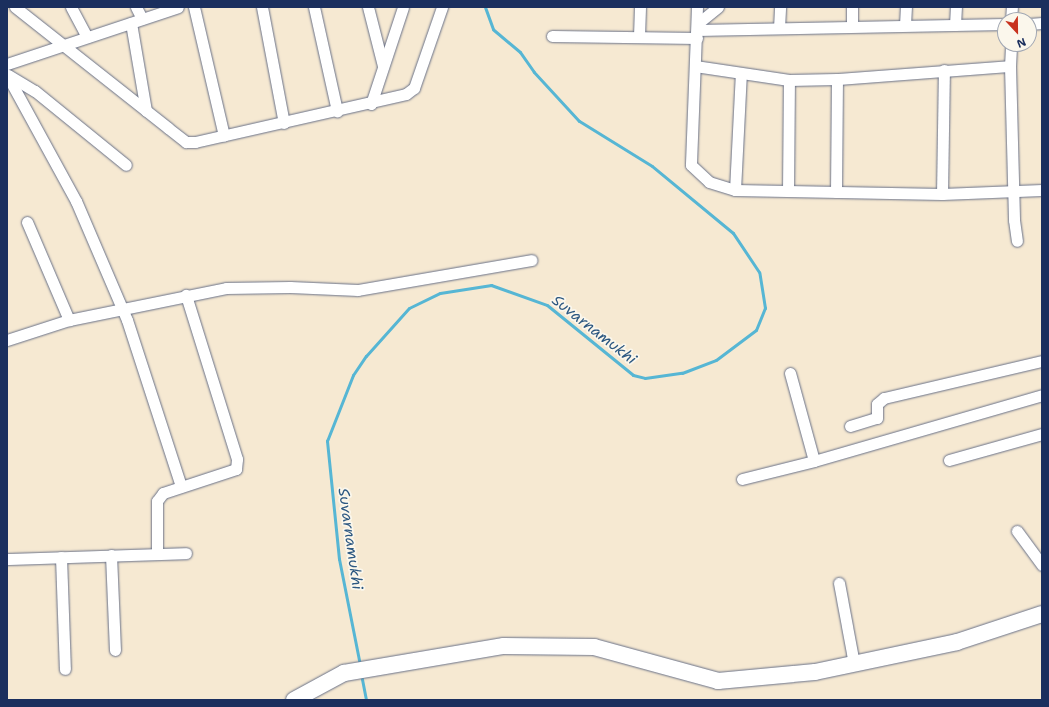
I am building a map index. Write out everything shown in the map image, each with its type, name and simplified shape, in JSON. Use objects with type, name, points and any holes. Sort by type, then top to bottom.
[{"type":"street","points":[[15,7],[186,142],[195,142],[224,136],[401,96],[414,88],[442,7]]},
{"type":"street","points":[[71,7],[87,37]]},
{"type":"street","points":[[136,7],[142,19]]},
{"type":"street","points":[[7,64],[178,7]]},
{"type":"street","points":[[194,7],[224,136]]},
{"type":"street","points":[[262,7],[284,123]]},
{"type":"street","points":[[314,7],[337,111]]},
{"type":"street","points":[[368,7],[383,66]]},
{"type":"street","points":[[371,104],[403,7]]},
{"type":"street","points":[[639,36],[640,7]]},
{"type":"street","points":[[698,7],[692,165],[709,182],[735,190],[942,194],[1042,190]]},
{"type":"street","points":[[697,31],[718,7]]},
{"type":"street","points":[[779,28],[780,7]]},
{"type":"street","points":[[852,7],[852,26]]},
{"type":"street","points":[[905,25],[906,7]]},
{"type":"street","points":[[955,25],[956,7]]},
{"type":"street","points":[[131,23],[146,111]]},
{"type":"street","points":[[552,36],[639,36],[697,31],[779,28],[997,24]]},
{"type":"street","points":[[1011,52],[1013,190],[1017,241]]},
{"type":"street","points":[[695,66],[789,80],[837,79],[1010,66]]},
{"type":"street","points":[[942,194],[944,70]]},
{"type":"street","points":[[735,190],[741,73]]},
{"type":"street","points":[[7,75],[35,91],[126,165]]},
{"type":"street","points":[[7,75],[76,201],[123,309],[181,486]]},
{"type":"street","points":[[836,192],[837,79]]},
{"type":"street","points":[[788,191],[789,80]]},
{"type":"street","points":[[27,222],[68,320]]},
{"type":"street","points":[[7,340],[68,320],[226,288],[290,286],[358,290],[530,260]]},
{"type":"street","points":[[157,554],[157,501],[163,492],[236,469],[237,459],[186,295]]},
{"type":"street","points":[[850,426],[877,418],[878,404],[884,398],[1042,361]]},
{"type":"street","points":[[790,373],[814,462]]},
{"type":"street","points":[[742,479],[814,462],[1042,395]]},
{"type":"street","points":[[949,460],[1042,434]]},
{"type":"street","points":[[1017,531],[1042,565]]},
{"type":"street","points":[[7,559],[186,553]]},
{"type":"street","points":[[111,555],[115,650]]},
{"type":"street","points":[[61,557],[65,669]]},
{"type":"street","points":[[839,583],[854,664]]},
{"type":"street","points":[[294,700],[344,673],[504,646],[594,647],[718,681],[815,672],[957,642],[1042,614]]},
{"type":"waterway","name":"Suvarnamukhi","points":[[360,665],[339,559],[327,441],[353,375],[366,356],[409,308],[440,293],[491,285],[547,305],[633,375],[645,378],[682,373],[716,360],[756,330],[765,308],[759,272],[733,233],[652,166],[579,121],[534,72],[520,52],[493,29],[485,7]]},
{"type":"waterway","name":"Suvarnamukhi","points":[[361,674],[366,700]]}]
